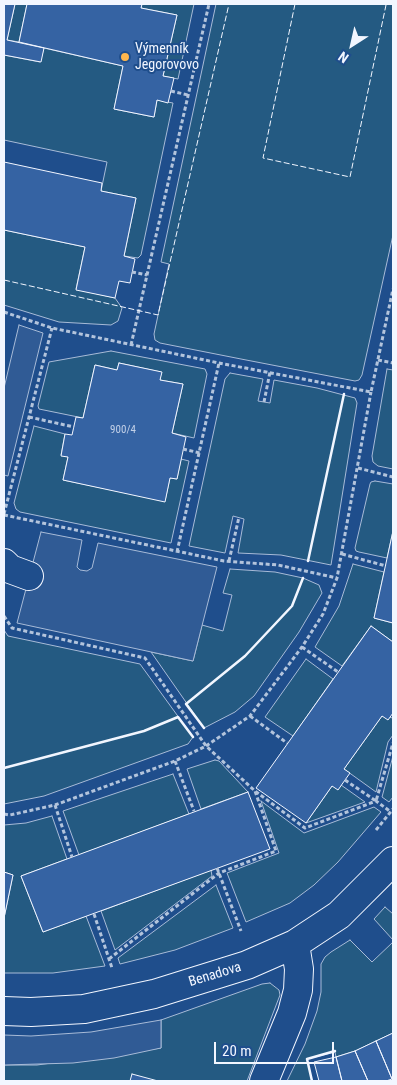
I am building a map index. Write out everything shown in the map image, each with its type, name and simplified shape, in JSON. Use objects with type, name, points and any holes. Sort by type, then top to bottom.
[{"type":"street","points":[[4,563],[10,569],[29,576]]},
{"type":"street","name":"Benadova","points":[[4,1011],[31,1012],[84,1009],[154,994],[247,965],[295,944],[339,915],[393,861]]},
{"type":"street","points":[[264,1081],[292,1013],[298,990],[299,969],[295,944]]},
{"type":"path","points":[[131,345],[209,4]]},
{"type":"path","points":[[171,91],[188,95]]},
{"type":"path","points":[[132,272],[147,275]]},
{"type":"path","points":[[4,814],[10,815],[55,805],[175,761],[206,746],[250,716],[302,647],[322,614],[337,578],[393,289]]},
{"type":"path","points":[[4,312],[52,328],[219,363],[372,392]]},
{"type":"path","points":[[52,328],[4,515],[229,562],[278,565],[337,578]]},
{"type":"path","points":[[378,360],[393,363]]},
{"type":"path","points":[[177,552],[219,363]]},
{"type":"path","points":[[264,402],[270,372]]},
{"type":"path","points":[[29,417],[74,427]]},
{"type":"path","points":[[183,449],[200,453]]},
{"type":"path","points":[[358,468],[393,477]]},
{"type":"path","points":[[229,562],[239,518]]},
{"type":"path","points":[[342,554],[386,566]]},
{"type":"path","points":[[4,616],[12,628],[146,658],[206,746],[254,791],[305,828],[376,801]]},
{"type":"path","points":[[302,647],[338,672]]},
{"type":"path","points":[[250,716],[288,743]]},
{"type":"path","points":[[376,801],[393,743]]},
{"type":"path","points":[[175,761],[194,811]]},
{"type":"path","points":[[345,780],[392,810],[373,833]]},
{"type":"path","points":[[109,959],[219,873],[276,851],[254,791]]},
{"type":"path","points":[[55,805],[72,857]]},
{"type":"path","points":[[217,868],[241,931],[232,935]]},
{"type":"path","points":[[94,914],[114,974]]},
{"type":"shaded area","points":[[15,4],[27,4],[19,42],[7,40]]},
{"type":"shaded area","points":[[142,4],[194,4],[178,79],[163,76],[177,15],[141,8]]},
{"type":"shaded area","points":[[216,4],[393,4],[393,235],[362,375],[359,380],[355,381],[241,359],[160,343],[155,340],[154,334],[169,264],[161,262]]},
{"type":"shaded area","points":[[44,48],[123,66],[114,109],[154,117],[157,100],[173,103],[141,255],[138,258],[124,256],[136,198],[101,191],[107,162],[4,140],[4,55],[40,62]]},
{"type":"shaded area","points":[[4,230],[85,247],[76,289],[115,298],[122,308],[118,321],[111,325],[59,322],[4,305]]},
{"type":"shaded area","points":[[19,325],[43,333],[8,476],[4,475],[4,388]]},
{"type":"shaded area","points":[[111,351],[205,369],[207,374],[194,438],[172,433],[183,384],[160,380],[161,372],[119,363],[117,370],[95,365],[83,418],[39,409],[38,406],[49,362]]},
{"type":"shaded area","points":[[387,369],[393,370],[393,469],[378,466],[373,462],[372,456]]},
{"type":"shaded area","points":[[230,373],[263,379],[258,401],[270,403],[274,380],[317,388],[355,398],[357,403],[331,565],[281,555],[238,553],[244,519],[233,516],[225,553],[189,546],[225,379]]},
{"type":"shaded area","points":[[34,426],[65,434],[61,455],[68,457],[63,480],[165,501],[170,478],[177,479],[181,459],[189,461],[171,543],[20,512],[16,509],[14,503]]},
{"type":"shaded area","points":[[375,481],[393,484],[393,531],[387,558],[359,552],[355,548],[370,484]]},
{"type":"shaded area","points":[[41,532],[82,540],[77,567],[80,570],[87,571],[92,568],[98,543],[217,567],[193,661],[17,623]]},
{"type":"shaded area","points":[[353,564],[384,572],[374,618],[393,623],[393,642],[371,626],[342,666],[315,647],[339,606]]},
{"type":"shaded area","points":[[230,569],[275,572],[303,578],[319,585],[322,593],[299,632],[254,696],[235,712],[204,728],[151,652],[193,661],[202,625],[223,631],[232,595],[223,593]]},
{"type":"shaded area","points":[[4,630],[8,636],[140,664],[193,737],[188,744],[44,796],[4,804]]},
{"type":"shaded area","points":[[306,659],[333,679],[293,736],[265,717]]},
{"type":"shaded area","points":[[382,716],[393,718],[393,735],[388,742],[376,792],[344,769]]},
{"type":"shaded area","points":[[393,756],[393,797],[389,802],[382,797]]},
{"type":"shaded area","points":[[215,760],[219,761],[248,792],[201,809],[187,769]]},
{"type":"shaded area","points":[[173,774],[189,814],[79,855],[63,811]]},
{"type":"shaded area","points":[[341,785],[365,802],[306,823],[332,786]]},
{"type":"shaded area","points":[[261,801],[304,833],[374,807],[381,812],[338,862],[314,885],[290,903],[246,922],[227,873],[279,853]]},
{"type":"shaded area","points":[[52,816],[67,859],[21,876],[43,932],[86,916],[105,966],[53,973],[4,973],[4,918],[13,875],[4,872],[4,825],[26,823]]},
{"type":"shaded area","points":[[211,870],[212,876],[115,950],[101,911]]},
{"type":"shaded area","points":[[216,885],[233,928],[175,950],[120,964],[118,958]]},
{"type":"shaded area","points":[[385,907],[393,914],[393,940],[374,919]]},
{"type":"shaded area","points":[[350,940],[372,962],[393,942],[393,1033],[355,1051],[336,1057],[335,1052],[307,1059],[312,1081],[287,1081],[305,1044],[317,1011],[321,992],[321,964],[331,952]]},
{"type":"shaded area","points":[[270,983],[279,990],[280,995],[247,1081],[4,1081],[4,1065],[37,1065],[161,1048],[161,1020],[262,984]]},
{"type":"shaded area","points":[[161,1020],[161,1048],[114,1058],[73,1063],[4,1065],[4,1035],[31,1036],[91,1032]]},
{"type":"building","points":[[4,4],[15,4],[7,40],[44,48],[41,62],[4,55]]},
{"type":"building","name":"Výmenník Jegorovovo","points":[[27,4],[142,4],[141,8],[177,15],[163,76],[174,78],[168,103],[157,100],[154,117],[114,109],[123,66],[19,42]]},
{"type":"building","points":[[4,162],[102,183],[101,191],[136,198],[124,256],[135,259],[130,283],[119,281],[115,298],[76,290],[85,247],[4,230]]},
{"type":"building","points":[[119,363],[162,372],[160,380],[183,384],[172,433],[186,437],[177,479],[170,478],[165,502],[63,480],[68,457],[61,456],[65,434],[72,435],[76,417],[83,418],[95,365],[117,370]]},
{"type":"building","points":[[393,531],[393,623],[374,618]]},
{"type":"building","points":[[371,626],[393,642],[393,713],[388,720],[382,716],[344,769],[350,773],[338,790],[332,786],[306,823],[256,788]]},
{"type":"building","points":[[248,792],[270,849],[43,932],[21,876]]},
{"type":"building","points":[[4,872],[13,875],[4,918]]},
{"type":"building","points":[[393,1033],[393,1078],[392,1079],[376,1041]]},
{"type":"building","points":[[376,1041],[392,1079],[386,1081],[368,1081],[355,1051]]},
{"type":"building","points":[[355,1051],[368,1081],[342,1081],[336,1057]]},
{"type":"building","points":[[336,1057],[342,1081],[319,1081],[314,1062]]},
{"type":"building","points":[[132,1074],[158,1081],[130,1081]]},
{"type":"fence","points":[[4,280],[158,315],[229,4]]},
{"type":"fence","points":[[295,4],[263,158],[350,177],[386,5],[382,4]]},
{"type":"wall","points":[[308,561],[344,394]]},
{"type":"wall","points":[[204,728],[186,704],[245,656],[292,606],[303,578]]},
{"type":"wall","points":[[4,768],[144,731],[178,717],[193,737]]},
{"type":"wall","points":[[312,1081],[307,1059],[335,1051]]},
{"type":"place","name":"Výmenník Jegorovovo","points":[[125,57]]}]
